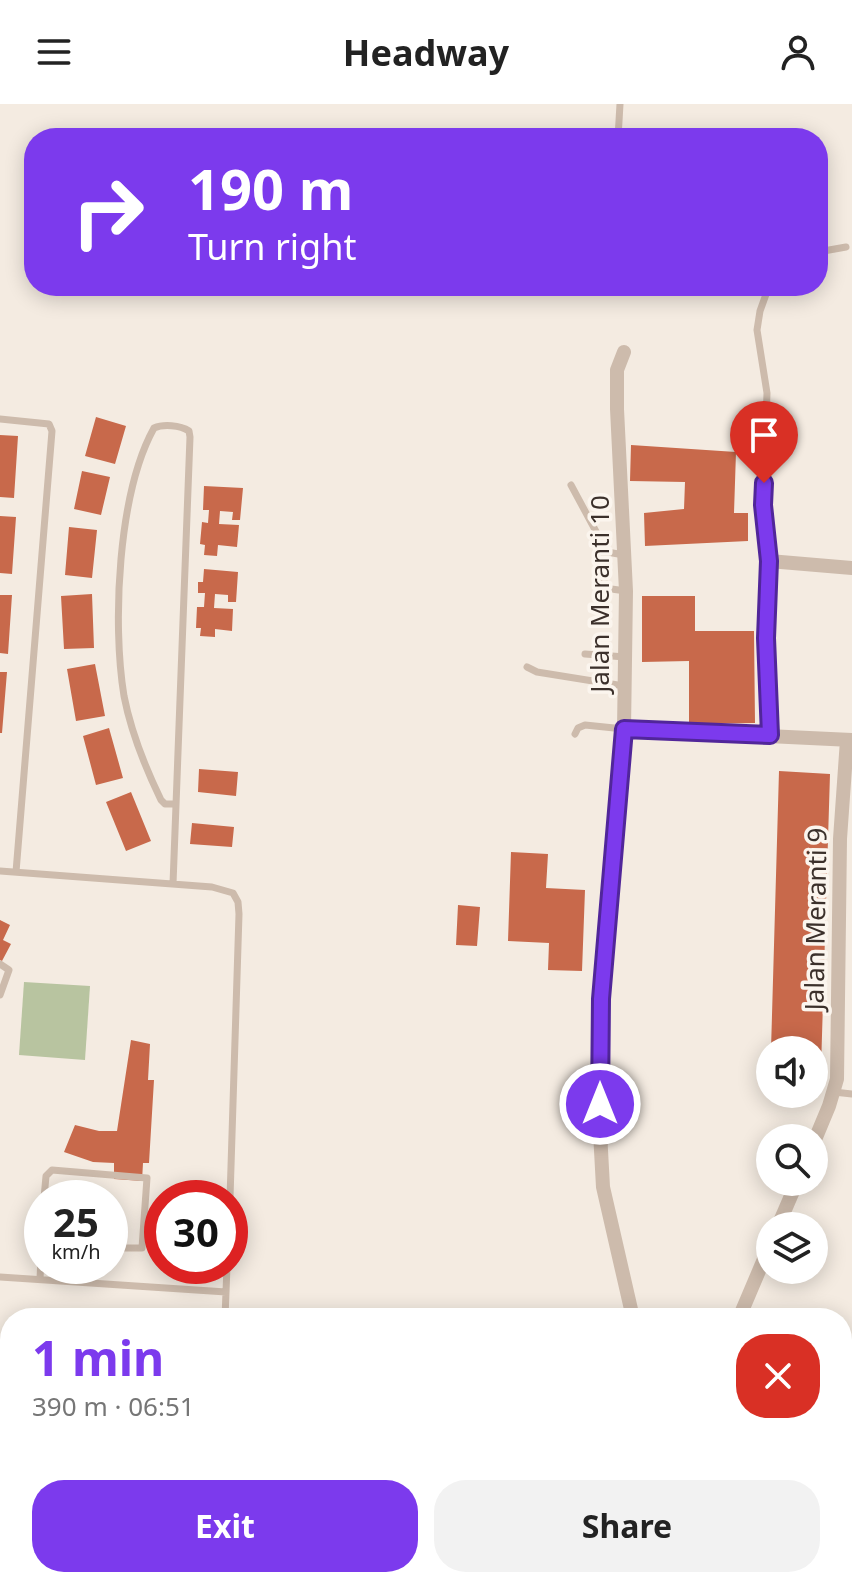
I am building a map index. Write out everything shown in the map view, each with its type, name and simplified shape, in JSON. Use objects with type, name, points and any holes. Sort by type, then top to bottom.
[{"type":"street","name":"Jalan Meranti 10","points":[[624,352],[617,370],[626,591],[624,729],[601,999],[600,1060],[603,1187],[631,1308]]},
{"type":"street","points":[[770,735],[766,638],[769,561],[852,568]]},
{"type":"street","points":[[624,729],[850,740]]},
{"type":"street","name":"Jalan Meranti 9","points":[[821,1124],[837,1079],[850,740]]},
{"type":"street","points":[[743,1308],[756,1278]]},
{"type":"lane","points":[[619,128],[620,104]]},
{"type":"lane","points":[[828,250],[846,247]]},
{"type":"lane","points":[[765,296],[757,330],[767,393],[763,505],[769,561]]},
{"type":"lane","points":[[0,419],[42,422],[49,424],[52,431],[16,872]]},
{"type":"lane","points":[[173,884],[190,437],[189,431],[184,428],[160,426],[154,428],[137,465],[130,499],[119,601],[120,654],[124,695],[134,737],[161,800],[165,804],[176,804]]},
{"type":"lane","points":[[571,485],[607,552]]},
{"type":"lane","points":[[607,552],[624,555]]},
{"type":"lane","points":[[607,552],[604,555],[604,588],[626,591]]},
{"type":"lane","points":[[585,654],[625,657]]},
{"type":"lane","points":[[527,667],[537,672],[624,686]]},
{"type":"lane","points":[[575,734],[578,728],[585,725],[624,729]]},
{"type":"lane","points":[[0,871],[173,884],[233,893],[239,914],[231,1180]]},
{"type":"lane","points":[[0,964],[9,970],[0,995]]},
{"type":"lane","points":[[834,1092],[852,1094]]},
{"type":"lane","points":[[46,1180],[52,1170],[147,1178],[142,1248],[128,1248]]},
{"type":"lane","points":[[0,1277],[24,1278]]},
{"type":"lane","points":[[112,1284],[226,1292]]},
{"type":"lane","points":[[225,1308],[226,1284]]},
{"type":"green space","points":[[24,982],[90,986],[85,1060],[19,1055]]},
{"type":"building","points":[[96,417],[126,426],[115,464],[85,456]]},
{"type":"building","points":[[0,435],[18,436],[14,498],[0,497]]},
{"type":"building","points":[[631,445],[736,452],[734,513],[748,513],[748,541],[645,546],[644,513],[684,509],[685,482],[630,481]]},
{"type":"building","points":[[82,471],[110,477],[101,515],[74,509]]},
{"type":"building","points":[[204,486],[243,488],[240,520],[232,520],[233,512],[220,511],[219,524],[239,525],[237,547],[218,545],[217,556],[204,555],[205,545],[200,544],[202,522],[208,523],[209,510],[203,510]]},
{"type":"building","points":[[0,516],[16,517],[12,574],[0,573]]},
{"type":"building","points":[[69,527],[97,530],[92,578],[65,575]]},
{"type":"building","points":[[204,569],[238,572],[236,602],[228,602],[228,595],[215,594],[214,608],[233,609],[232,631],[215,629],[215,637],[200,636],[201,628],[196,628],[197,607],[204,607],[205,593],[198,593],[198,582],[203,582]]},
{"type":"building","points":[[92,594],[94,648],[64,649],[61,596]]},
{"type":"building","points":[[0,595],[12,595],[8,654],[0,653]]},
{"type":"building","points":[[642,596],[695,596],[695,631],[754,631],[755,723],[689,724],[689,661],[642,662]]},
{"type":"building","points":[[95,664],[105,716],[76,721],[67,669]]},
{"type":"building","points":[[0,672],[7,672],[2,733],[0,733]]},
{"type":"building","points":[[109,728],[123,778],[96,785],[83,736]]},
{"type":"building","points":[[199,769],[238,772],[236,796],[198,792]]},
{"type":"building","points":[[779,771],[830,774],[822,1036],[771,1036]]},
{"type":"building","points":[[131,792],[151,841],[126,851],[106,802]]},
{"type":"building","points":[[192,823],[234,827],[232,847],[190,844]]},
{"type":"building","points":[[511,852],[548,854],[546,888],[585,890],[582,971],[548,970],[549,943],[508,941]]},
{"type":"building","points":[[458,905],[480,907],[477,946],[456,945]]},
{"type":"building","points":[[0,920],[10,925],[3,940],[11,944],[2,961],[0,960]]},
{"type":"building","points":[[131,1040],[150,1044],[148,1080],[154,1080],[149,1163],[143,1163],[142,1181],[114,1179],[114,1163],[93,1162],[64,1152],[75,1125],[99,1131],[117,1131]]},
{"type":"route","points":[[600,1104],[601,999],[624,729],[770,735],[766,638],[769,561],[763,505],[764,483]]}]
